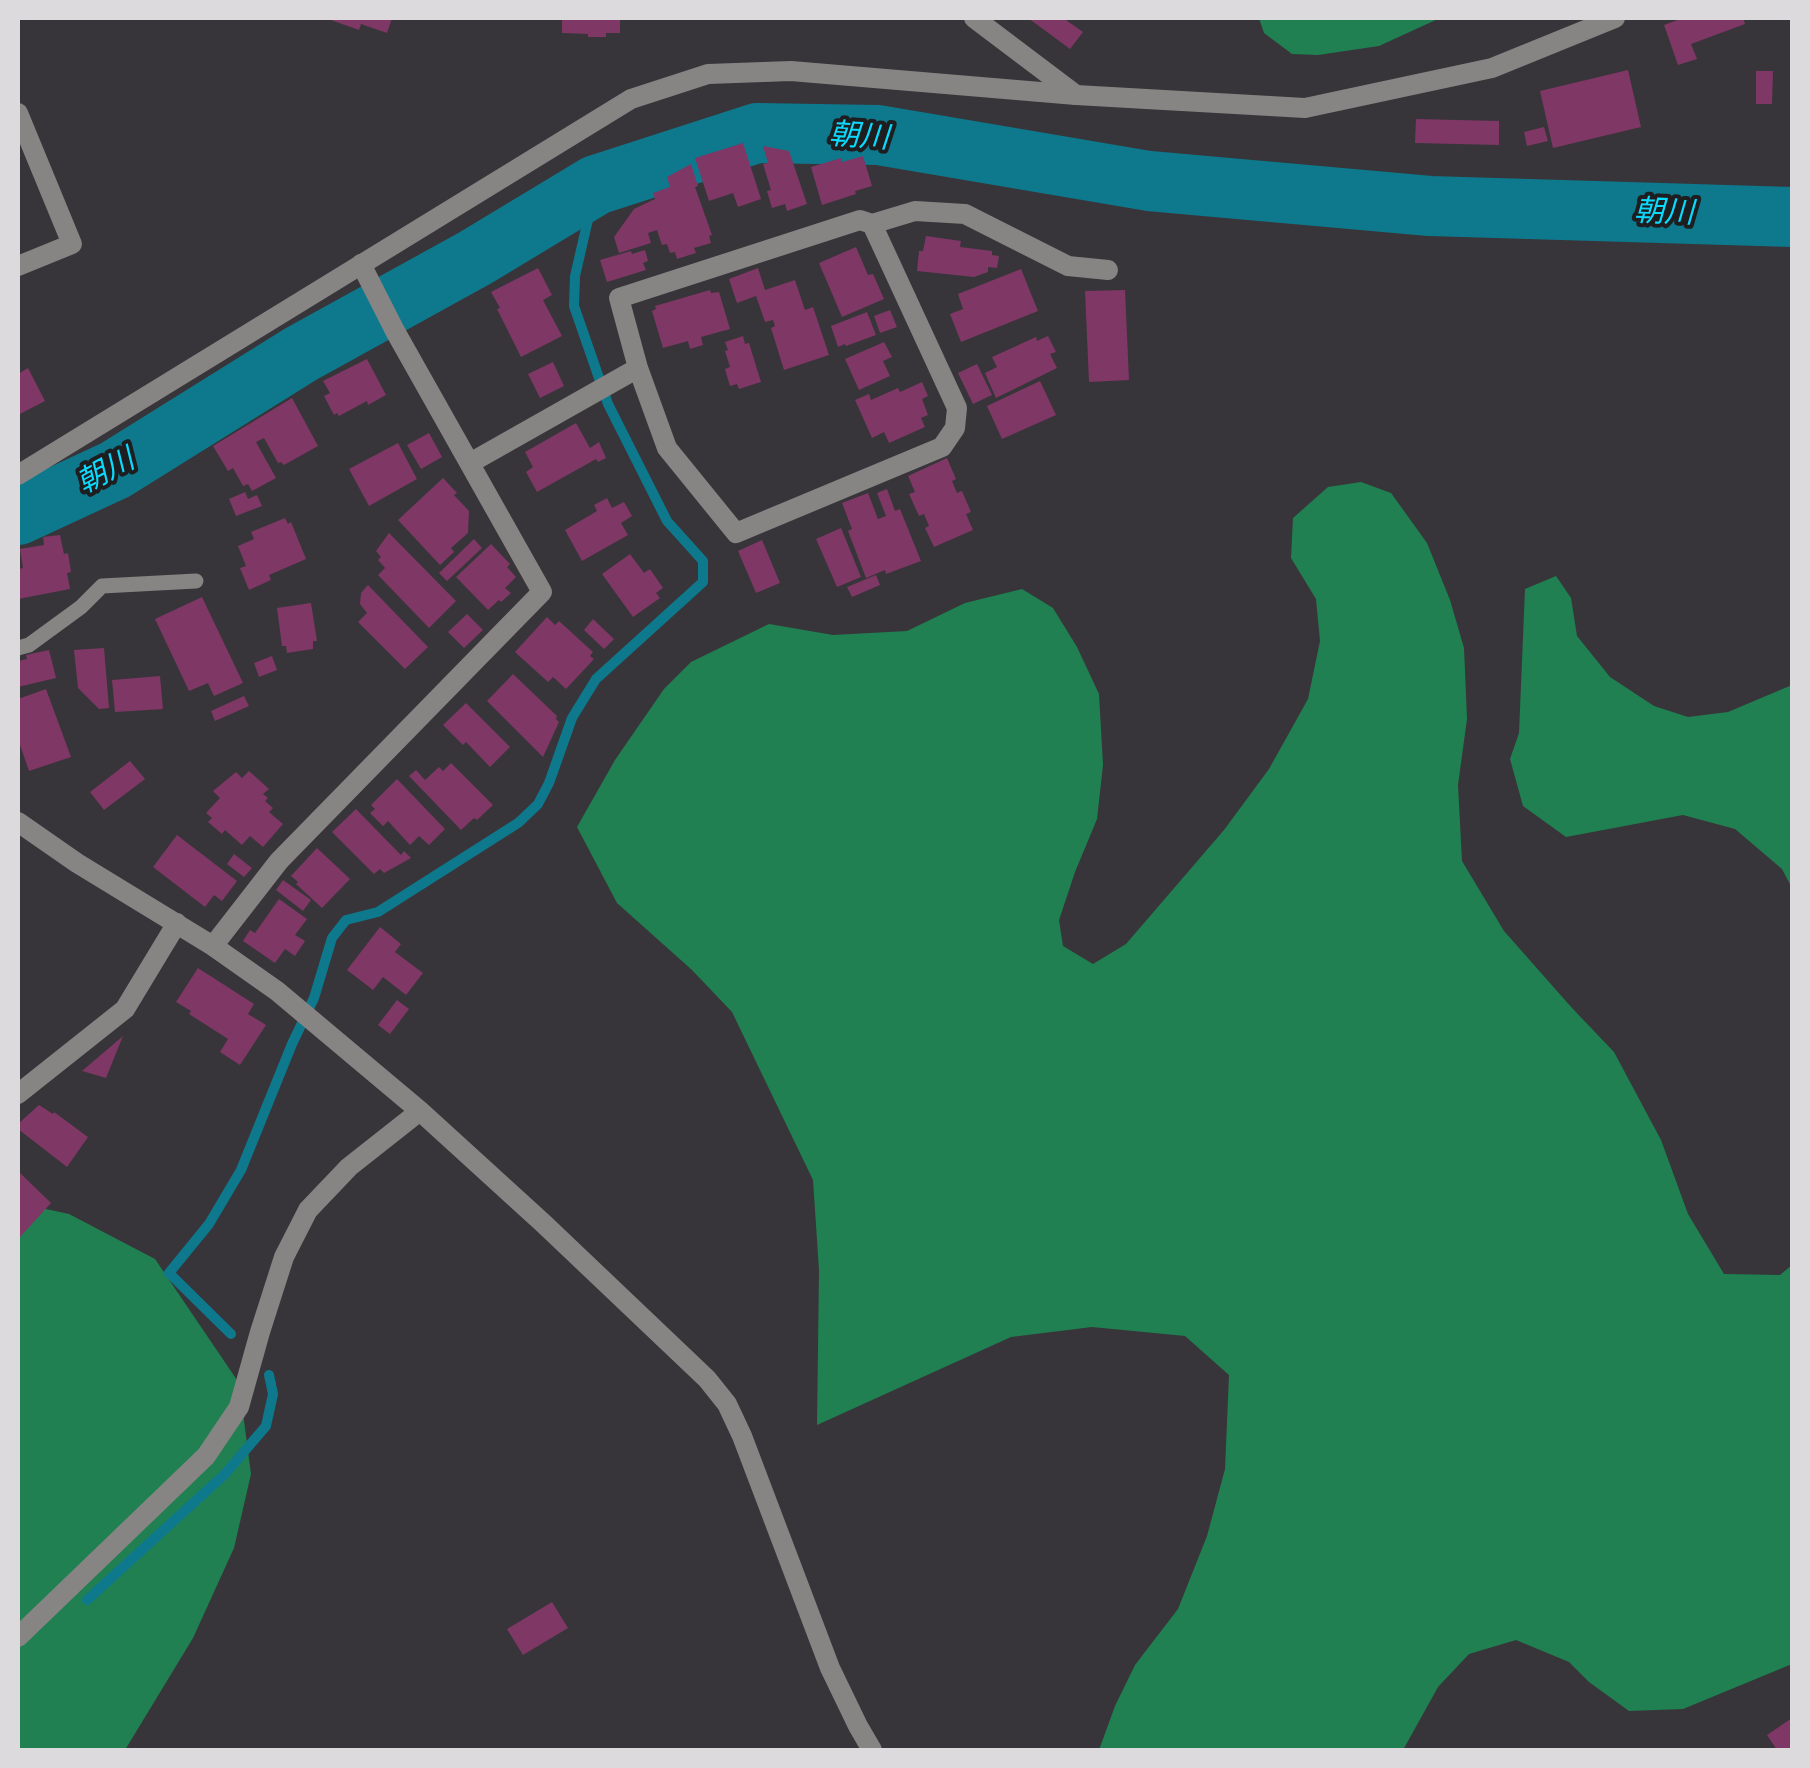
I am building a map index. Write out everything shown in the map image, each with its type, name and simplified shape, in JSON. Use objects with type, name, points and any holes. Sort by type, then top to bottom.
[{"type":"street","points":[[974,18],[1076,95]]},
{"type":"street","points":[[18,476],[631,99],[708,74],[791,71],[1076,95],[1305,108],[1492,68],[1614,18]]},
{"type":"street","points":[[18,113],[72,244],[18,266]]},
{"type":"street","points":[[872,224],[957,408],[955,428],[942,447],[736,533],[667,448],[629,373],[618,298],[860,220],[872,224],[915,211],[965,214],[1068,266],[1108,270]]},
{"type":"street","points":[[213,946],[279,860],[542,592],[361,264]]},
{"type":"street","points":[[470,463],[629,373]]},
{"type":"street","points":[[18,822],[213,946],[293,1004],[420,1110],[694,1366],[726,1404],[749,1453],[830,1668],[872,1750]]},
{"type":"street","points":[[18,1094],[124,1009],[178,923]]},
{"type":"street","points":[[18,1637],[206,1456],[239,1407],[284,1257],[308,1210],[348,1167],[420,1110]]},
{"type":"lane","points":[[18,648],[68,617],[102,586],[196,581]]},
{"type":"green space","points":[[1259,18],[1440,18],[1379,46],[1318,55],[1292,54],[1264,33]]},
{"type":"green space","points":[[1361,482],[1391,493],[1427,543],[1464,648],[1467,719],[1458,785],[1462,861],[1504,931],[1614,1052],[1661,1140],[1688,1214],[1724,1274],[1780,1275],[1792,1265],[1792,1664],[1683,1709],[1629,1711],[1569,1662],[1516,1640],[1469,1654],[1438,1687],[1403,1750],[1099,1750],[1135,1665],[1178,1609],[1207,1536],[1225,1469],[1229,1375],[1185,1336],[1092,1327],[1011,1337],[817,1425],[819,1270],[813,1180],[732,1012],[617,903],[577,827],[615,760],[664,689],[691,662],[769,624],[833,635],[907,631],[965,603],[1022,589],[1053,608],[1099,694],[1103,765],[1097,819],[1059,920],[1063,946],[1093,964],[1126,944],[1224,830],[1269,769],[1308,699],[1320,641],[1316,599],[1291,558],[1293,518],[1328,487]]},
{"type":"green space","points":[[1556,576],[1571,598],[1577,636],[1610,677],[1654,706],[1688,717],[1728,712],[1792,685],[1792,888],[1782,869],[1735,829],[1683,815],[1566,837],[1523,806],[1510,759],[1519,733],[1525,589]]},
{"type":"green space","points":[[18,1203],[69,1214],[155,1259],[239,1383],[251,1474],[234,1548],[193,1638],[125,1750],[18,1750]]},
{"type":"building","points":[[325,18],[392,18],[387,33],[361,24],[359,30]]},
{"type":"building","points":[[562,18],[620,18],[620,33],[588,37],[562,33]]},
{"type":"building","points":[[1028,18],[1063,18],[1083,32],[1070,49]]},
{"type":"building","points":[[1683,18],[1743,18],[1745,24],[1691,44],[1697,59],[1678,65],[1664,25]]},
{"type":"building","points":[[1628,70],[1641,127],[1553,148],[1540,91]]},
{"type":"building","points":[[1756,71],[1773,71],[1772,104],[1756,104]]},
{"type":"building","points":[[1416,119],[1499,121],[1499,145],[1415,143]]},
{"type":"building","points":[[1544,127],[1548,141],[1527,146],[1524,132]]},
{"type":"building","points":[[743,143],[761,199],[738,207],[733,193],[709,201],[695,158]]},
{"type":"building","points":[[763,146],[789,151],[807,204],[787,211],[785,204],[772,208]]},
{"type":"building","points":[[863,156],[872,186],[822,205],[811,167]]},
{"type":"building","points":[[691,164],[711,243],[677,259],[667,244],[662,245],[657,230],[648,233],[651,243],[619,253],[614,237],[634,209],[655,199],[653,193],[670,187],[667,177]]},
{"type":"building","points":[[926,236],[961,241],[960,247],[992,251],[992,255],[999,256],[997,268],[988,267],[988,272],[974,277],[917,271],[919,251],[923,251]]},
{"type":"building","points":[[856,247],[884,299],[842,317],[819,263]]},
{"type":"building","points":[[645,250],[646,270],[607,282],[600,260]]},
{"type":"building","points":[[538,268],[552,295],[543,300],[562,336],[521,357],[491,292]]},
{"type":"building","points":[[758,268],[765,290],[795,280],[805,310],[813,307],[829,355],[784,370],[771,328],[775,326],[773,320],[765,322],[756,296],[737,303],[729,279]]},
{"type":"building","points":[[1021,269],[1038,311],[961,342],[950,314],[963,309],[958,294]]},
{"type":"building","points":[[710,290],[719,292],[730,329],[701,337],[703,345],[690,349],[688,341],[663,348],[652,311],[655,306]]},
{"type":"building","points":[[1125,290],[1129,380],[1089,382],[1085,291]]},
{"type":"building","points":[[890,310],[897,327],[880,333],[874,316]]},
{"type":"building","points":[[867,312],[876,335],[838,347],[831,326]]},
{"type":"building","points":[[743,336],[745,344],[749,343],[761,382],[739,389],[737,384],[730,386],[725,369],[730,367],[725,342]]},
{"type":"building","points":[[1048,336],[1056,352],[1050,354],[1057,368],[996,398],[985,373],[997,367],[992,357],[1036,337],[1037,341]]},
{"type":"building","points":[[884,342],[892,357],[883,361],[890,376],[859,390],[845,359]]},
{"type":"building","points":[[367,359],[386,395],[334,415],[324,396],[330,393],[323,381]]},
{"type":"building","points":[[553,362],[564,386],[540,398],[528,374]]},
{"type":"building","points":[[977,364],[992,395],[973,404],[958,373]]},
{"type":"building","points":[[28,368],[45,401],[18,415],[18,374]]},
{"type":"building","points":[[1040,381],[1056,415],[1002,439],[987,406]]},
{"type":"building","points":[[922,382],[928,396],[922,399],[928,415],[921,418],[925,427],[889,443],[884,432],[872,438],[855,400],[869,394],[871,400]]},
{"type":"building","points":[[292,398],[318,446],[284,465],[278,463],[264,438],[256,442],[276,478],[252,491],[248,484],[243,486],[233,468],[228,471],[213,446]]},
{"type":"building","points":[[576,423],[590,448],[599,442],[606,458],[598,462],[596,459],[537,492],[526,472],[533,467],[525,452]]},
{"type":"building","points":[[429,433],[442,457],[421,469],[407,445]]},
{"type":"building","points":[[398,443],[417,479],[369,506],[349,469]]},
{"type":"building","points":[[947,458],[957,493],[962,491],[971,512],[966,514],[973,530],[934,547],[925,528],[929,526],[924,514],[919,516],[909,494],[915,492],[908,476]]},
{"type":"building","points":[[443,478],[469,511],[468,533],[440,565],[398,520]]},
{"type":"building","points":[[887,489],[895,511],[900,509],[921,561],[866,578],[842,503],[868,493],[878,519],[886,516],[877,493]]},
{"type":"building","points":[[245,492],[248,499],[257,495],[262,506],[236,516],[229,499]]},
{"type":"building","points":[[607,498],[612,508],[624,502],[632,516],[621,523],[628,535],[582,561],[565,530],[597,511],[594,505]]},
{"type":"building","points":[[285,518],[288,524],[291,522],[306,559],[269,575],[271,580],[249,590],[240,568],[246,566],[238,546],[254,539],[251,532]]},
{"type":"building","points":[[841,528],[861,577],[837,587],[816,539]]},
{"type":"building","points":[[389,533],[456,601],[429,628],[378,575],[385,568],[376,551]]},
{"type":"building","points":[[60,535],[64,554],[68,553],[70,589],[18,599],[18,569],[23,568],[20,549],[44,545],[43,537]]},
{"type":"building","points":[[474,539],[482,548],[447,581],[439,573]]},
{"type":"building","points":[[762,540],[780,583],[756,593],[738,551]]},
{"type":"building","points":[[491,544],[510,564],[507,567],[516,577],[505,588],[511,593],[488,610],[456,577]]},
{"type":"building","points":[[630,554],[644,573],[650,569],[663,588],[656,593],[660,598],[633,617],[602,574]]},
{"type":"building","points":[[876,575],[880,585],[852,597],[847,587]]},
{"type":"building","points":[[368,585],[428,647],[405,669],[358,622],[367,613],[360,604],[361,593]]},
{"type":"building","points":[[202,597],[243,683],[214,696],[208,683],[189,691],[155,619]]},
{"type":"building","points":[[311,603],[317,641],[313,641],[313,649],[287,653],[286,646],[282,646],[277,608]]},
{"type":"building","points":[[467,614],[483,630],[464,648],[448,632]]},
{"type":"building","points":[[547,617],[555,625],[559,621],[593,652],[590,656],[594,659],[566,689],[553,677],[548,682],[515,652]]},
{"type":"building","points":[[593,619],[614,639],[604,649],[584,630]]},
{"type":"building","points":[[104,648],[109,708],[99,709],[78,688],[74,650]]},
{"type":"building","points":[[49,650],[56,678],[18,687],[18,661]]},
{"type":"building","points":[[272,656],[277,670],[259,677],[254,663]]},
{"type":"building","points":[[513,674],[557,716],[559,722],[543,757],[487,701]]},
{"type":"building","points":[[160,676],[163,709],[115,712],[112,680]]},
{"type":"building","points":[[46,689],[71,757],[29,771],[18,746],[18,699]]},
{"type":"building","points":[[244,696],[249,706],[215,721],[211,711]]},
{"type":"building","points":[[466,703],[510,747],[490,767],[443,725]]},
{"type":"building","points":[[130,761],[145,779],[104,810],[90,792]]},
{"type":"building","points":[[451,763],[493,805],[461,830],[409,776],[416,770],[425,780],[439,767],[443,771]]},
{"type":"building","points":[[249,771],[269,789],[263,794],[273,808],[269,812],[283,824],[263,847],[250,836],[242,845],[225,830],[222,834],[208,822],[212,818],[206,813],[220,798],[213,791],[236,772],[242,778]]},
{"type":"building","points":[[397,779],[445,829],[429,845],[419,836],[410,845],[388,821],[383,826],[370,813],[375,809],[371,805]]},
{"type":"building","points":[[356,809],[401,855],[404,851],[411,858],[384,873],[380,869],[374,874],[332,832]]},
{"type":"building","points":[[177,835],[237,881],[222,901],[214,895],[205,907],[153,867]]},
{"type":"building","points":[[317,848],[350,879],[322,908],[291,876]]},
{"type":"building","points":[[234,854],[252,868],[244,877],[227,864]]},
{"type":"building","points":[[283,880],[311,900],[303,911],[276,890]]},
{"type":"building","points":[[279,899],[307,919],[295,935],[305,941],[295,956],[285,949],[275,963],[243,941],[250,930],[255,933]]},
{"type":"building","points":[[380,927],[401,944],[395,952],[423,973],[406,995],[383,977],[373,990],[347,970]]},
{"type":"building","points":[[198,968],[254,1004],[248,1014],[266,1025],[240,1065],[220,1052],[228,1039],[176,1002]]},
{"type":"building","points":[[397,1000],[409,1009],[390,1034],[378,1025]]},
{"type":"building","points":[[123,1036],[106,1078],[82,1071]]},
{"type":"building","points":[[39,1105],[88,1137],[67,1167],[18,1129],[18,1124]]},
{"type":"building","points":[[18,1171],[51,1203],[20,1237],[18,1235]]},
{"type":"building","points":[[552,1602],[568,1628],[523,1655],[507,1629]]},
{"type":"building","points":[[1792,1718],[1792,1750],[1777,1750],[1767,1735]]},
{"type":"waterway","name":"朝川","points":[[18,515],[115,470],[301,354],[475,258],[596,185],[757,133],[878,135],[1149,181],[1430,206],[1792,217]]},
{"type":"waterway","points":[[231,1334],[169,1273],[209,1224],[241,1170],[314,998],[332,938],[346,920],[378,912],[518,823],[538,804],[572,718],[596,679],[703,582],[703,561],[667,521],[608,404],[574,306],[575,276],[596,185]]},
{"type":"waterway","points":[[87,1600],[225,1474],[266,1426],[273,1394],[269,1375]]}]
